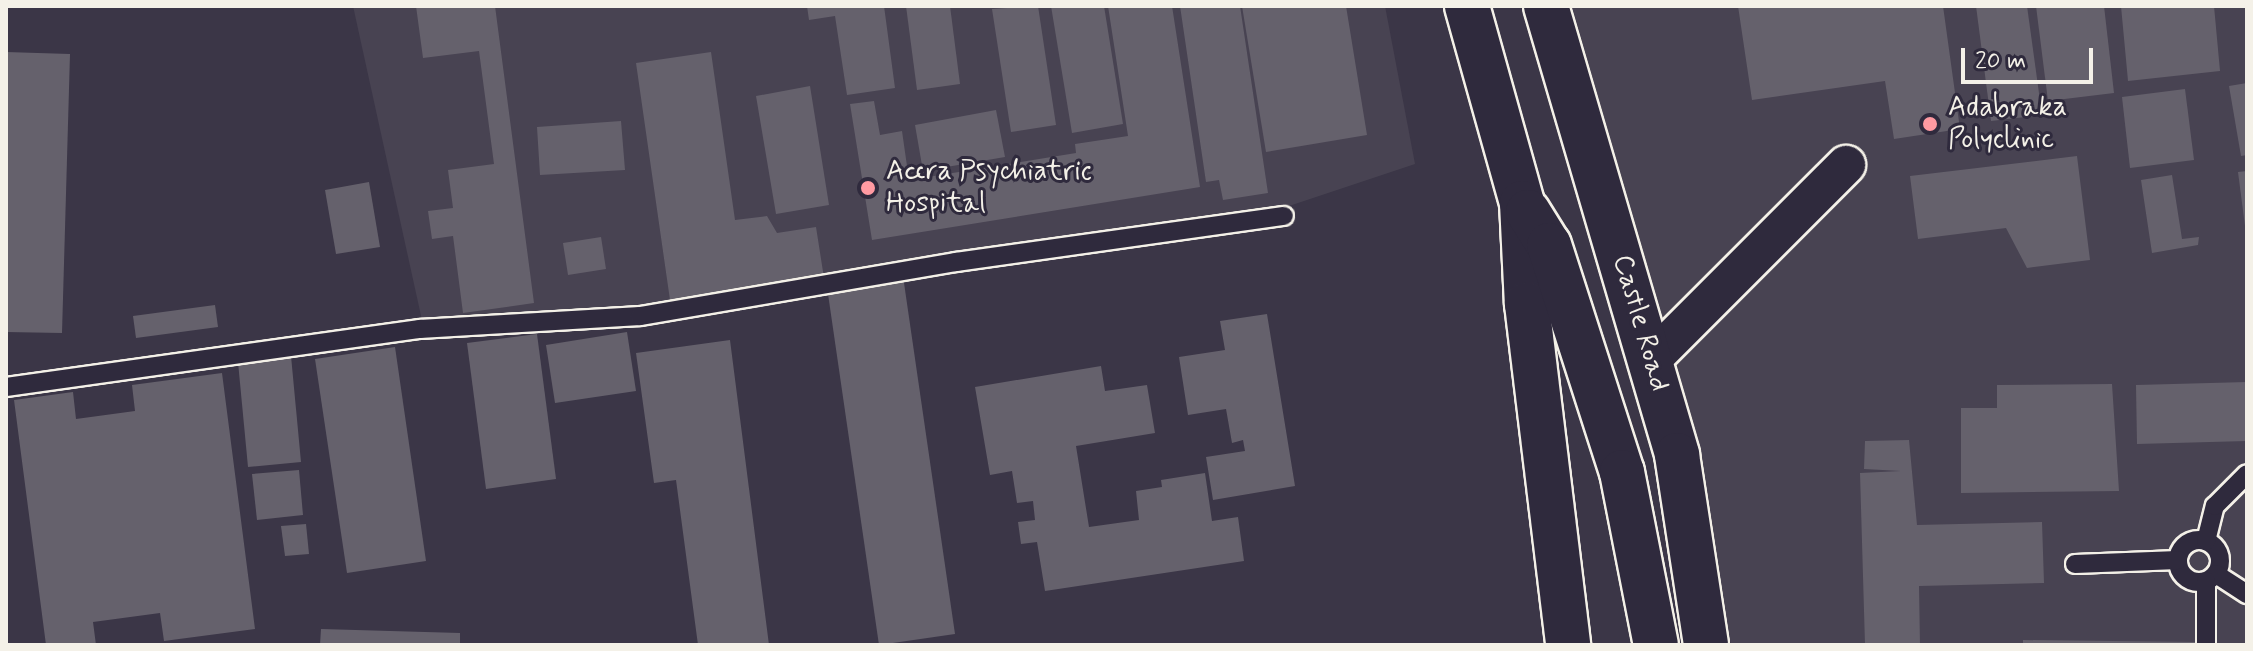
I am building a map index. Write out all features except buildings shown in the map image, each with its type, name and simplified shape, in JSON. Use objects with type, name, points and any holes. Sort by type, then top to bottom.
[{"type":"main road","points":[[1467,6],[1522,203],[1527,304],[1568,645]]},
{"type":"main road","name":"Castle Road","points":[[1546,6],[1677,455],[1707,643]]},
{"type":"main road","points":[[1522,203],[1549,245],[1622,472],[1656,645]]},
{"type":"main road","points":[[1549,645],[1560,576]]},
{"type":"street","points":[[1651,360],[1846,165]]},
{"type":"lane","points":[[6,387],[420,329],[640,316],[956,262],[1284,216]]},
{"type":"lane","points":[[2206,541],[2215,506],[2247,474]]},
{"type":"lane","points":[[2178,560],[2183,548],[2206,541]]},
{"type":"lane","points":[[2206,541],[2221,561],[2211,578],[2206,645]]},
{"type":"lane","points":[[2075,564],[2178,560]]},
{"type":"lane","points":[[2178,560],[2193,581],[2211,578],[2247,594]]},
{"type":"shaded area","name":"Accra Psychiatric Hospital","points":[[353,6],[1385,6],[1415,164],[1274,211],[782,295],[425,334]]},
{"type":"shaded area","points":[[1572,6],[2247,6],[2247,645],[1731,645],[1677,372]]},
{"type":"place","name":"Adabraka Polyclinic","points":[[1930,124]]},
{"type":"place","name":"Accra Psychiatric Hospital","points":[[868,188]]}]
